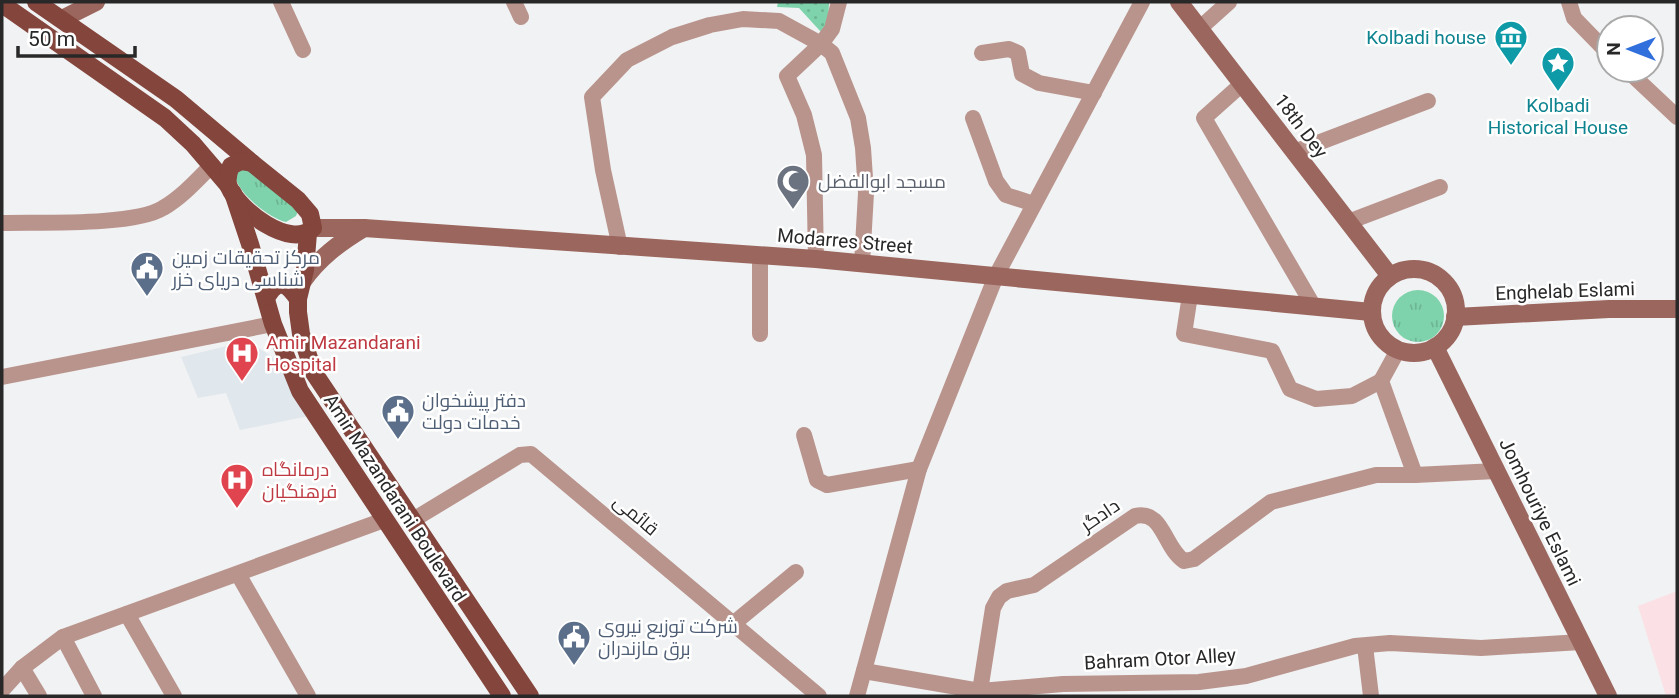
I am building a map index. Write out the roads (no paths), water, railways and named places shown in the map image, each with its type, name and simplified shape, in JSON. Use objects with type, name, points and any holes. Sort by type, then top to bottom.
[{"type":"main road","points":[[2,5],[165,118],[212,165],[230,189],[259,219],[278,231],[291,235],[310,231],[310,214],[298,200],[176,99],[36,2]]},
{"type":"main road","name":"18th Dey","points":[[1179,2],[1390,276]]},
{"type":"main road","points":[[62,19],[84,4]]},
{"type":"main road","points":[[230,189],[227,176],[231,166],[241,162],[252,163]]},
{"type":"main road","name":"Amir Mazandarani Boulevard","points":[[230,189],[273,324],[300,391],[502,696]]},
{"type":"main road","points":[[266,298],[276,284],[300,291],[313,266],[328,251],[364,228]]},
{"type":"main road","name":"Modarres Street","points":[[310,231],[364,228],[816,259],[1371,312]]},
{"type":"main road","name":"Amir Mazandarani Boulevard","points":[[310,231],[300,291],[301,334],[314,373],[530,696]]},
{"type":"main road","points":[[1418,269],[1444,281],[1454,298],[1455,317],[1448,334],[1435,347],[1424,352],[1411,353],[1387,344],[1379,335],[1371,312],[1373,298],[1390,276],[1399,271],[1418,269]]},
{"type":"main road","name":"Enghelab Eslami","points":[[1455,317],[1609,309],[1677,309]]},
{"type":"main road","name":"Jomhouriye Eslami","points":[[1435,347],[1608,696]]},
{"type":"street","points":[[281,2],[303,51]]},
{"type":"street","points":[[816,259],[814,155],[804,115],[787,76],[821,44],[832,29],[839,2]]},
{"type":"street","points":[[857,696],[919,469],[996,276],[1142,2]]},
{"type":"street","points":[[1199,29],[1229,2]]},
{"type":"street","points":[[1569,2],[1574,18],[1595,40]]},
{"type":"street","points":[[620,247],[603,170],[592,97],[627,60],[672,37],[743,19],[779,21],[832,53],[858,118],[866,193],[862,263]]},
{"type":"street","points":[[982,53],[1009,50],[1018,53],[1022,74],[1040,83],[1094,93]]},
{"type":"street","points":[[1242,84],[1204,117],[1314,306]]},
{"type":"street","points":[[1642,84],[1677,117]]},
{"type":"street","points":[[1294,152],[1428,101]]},
{"type":"street","points":[[973,118],[996,181],[1006,195],[1034,204]]},
{"type":"street","points":[[2,223],[134,219],[162,210],[212,165]]},
{"type":"street","points":[[1348,222],[1440,187]]},
{"type":"street","points":[[760,255],[760,334]]},
{"type":"street","points":[[1190,295],[1184,334],[1272,351],[1290,388],[1316,399],[1352,396],[1381,380],[1398,350]]},
{"type":"street","points":[[2,377],[273,324]]},
{"type":"street","points":[[1381,380],[1415,475],[1496,471]]},
{"type":"street","points":[[804,435],[817,480],[827,485],[919,469]]},
{"type":"street","name":"قائمی","points":[[413,520],[520,455],[531,454],[819,696]]},
{"type":"street","name":"دادگر","points":[[980,691],[993,608],[999,597],[1007,591],[1034,585],[1135,516],[1144,514],[1154,517],[1176,556],[1184,561],[1194,558],[1271,502],[1376,475],[1415,475]]},
{"type":"street","points":[[2,690],[22,668],[63,636],[384,520]]},
{"type":"street","points":[[733,624],[796,572]]},
{"type":"street","points":[[238,574],[308,696]]},
{"type":"street","points":[[127,614],[174,696]]},
{"type":"street","points":[[63,636],[94,696]]},
{"type":"street","name":"Bahram Otor Alley","points":[[864,671],[980,691],[1063,684],[1199,682],[1246,677],[1365,646],[1390,643],[1481,648],[1581,642]]},
{"type":"street","points":[[1365,646],[1371,696]]},
{"type":"street","points":[[22,668],[39,696]]},
{"type":"place","name":"Kolbadi house","points":[[1511,67]]},
{"type":"place","name":"Kolbadi Historical House","points":[[1558,93]]},
{"type":"place","name":"مسجد ابوالفضل","points":[[793,211]]},
{"type":"place","name":"مرکز تحقیقات زمین شناسی دریای خزر","points":[[147,298]]},
{"type":"place","name":"Amir Mazandarani Hospital","points":[[242,383]]},
{"type":"place","name":"دفتر پیشخوان خدمات دولت","points":[[398,441]]},
{"type":"place","name":"درمانگاه فرهنگیان","points":[[237,510]]},
{"type":"place","name":"شرکت توزیع نیروی برق مازندران","points":[[574,667]]}]
